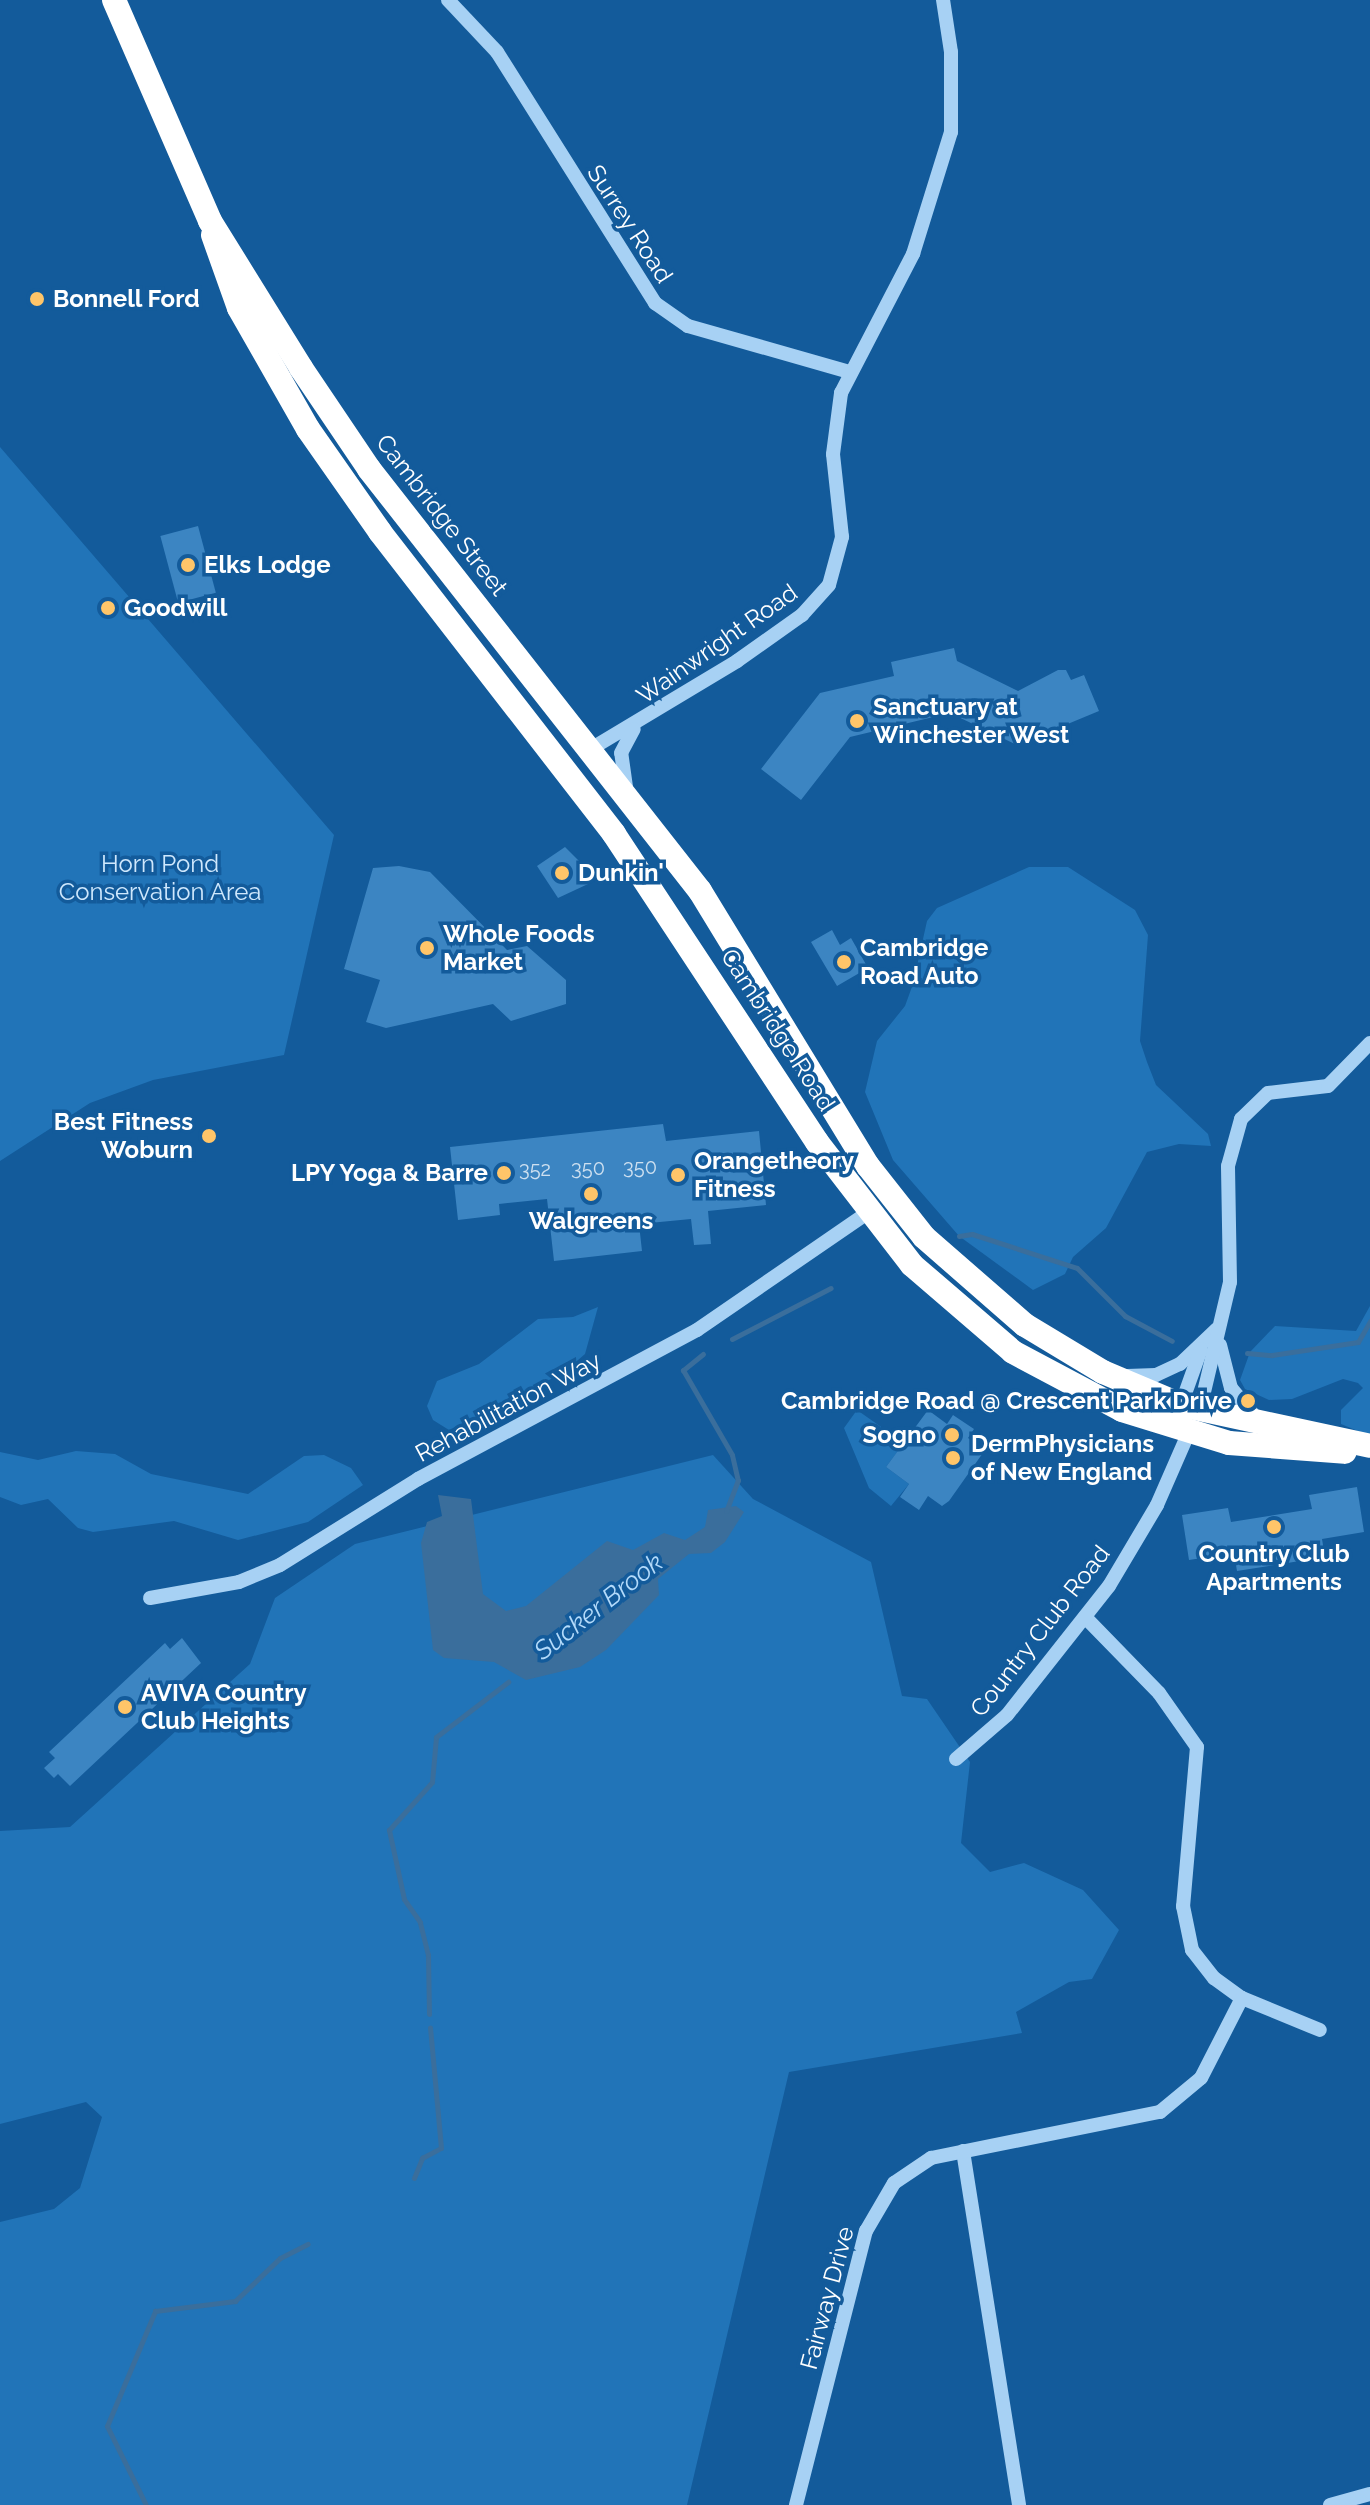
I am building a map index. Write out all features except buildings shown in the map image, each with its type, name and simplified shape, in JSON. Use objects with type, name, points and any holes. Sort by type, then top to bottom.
[{"type":"highway","name":"Cambridge Street","points":[[114,0],[210,221],[239,308],[308,429],[460,637],[614,834]]},
{"type":"highway","name":"Cambridge Street","points":[[210,221],[369,469],[652,827]]},
{"type":"highway","points":[[460,637],[485,616]]},
{"type":"highway","name":"Cambridge Road","points":[[652,827],[729,933],[868,1166],[924,1237],[988,1296],[1082,1361],[1190,1407],[1370,1446]]},
{"type":"highway","name":"Cambridge Road","points":[[614,834],[869,1212],[930,1283],[1013,1352],[1122,1410],[1188,1434],[1261,1447],[1370,1453]]},
{"type":"highway","points":[[759,1049],[788,1031]]},
{"type":"highway","points":[[1188,1434],[1190,1407]]},
{"type":"street","name":"Surrey Road","points":[[448,0],[497,52],[655,303],[688,326],[849,372]]},
{"type":"street","name":"Wainwright Road","points":[[589,750],[634,729],[823,595],[841,543],[833,454],[849,372],[913,254],[943,169],[953,87],[943,0]]},
{"type":"street","name":"Wainwright Road","points":[[634,729],[621,753],[620,772],[652,827]]},
{"type":"street","points":[[1190,1407],[1230,1282],[1228,1166],[1241,1119],[1264,1094],[1328,1086],[1370,1043]]},
{"type":"street","name":"Rehabilitation Way","points":[[150,1598],[239,1582],[280,1565],[418,1479],[697,1330],[869,1212]]},
{"type":"street","points":[[1082,1361],[1144,1378],[1180,1364],[1203,1345],[1217,1328]]},
{"type":"street","points":[[1217,1328],[1234,1395],[1269,1425]]},
{"type":"street","points":[[1190,1407],[1203,1345]]},
{"type":"street","name":"Country Club Road","points":[[956,1759],[1007,1715],[1085,1617],[1142,1532],[1188,1434]]},
{"type":"street","points":[[1085,1617],[1166,1702],[1196,1743],[1184,1924],[1201,1965],[1242,1998],[1320,2030]]},
{"type":"street","name":"Fairway Drive","points":[[796,2505],[870,2221],[911,2169],[963,2151],[1160,2112],[1201,2078],[1242,1998]]},
{"type":"street","points":[[963,2151],[1019,2505]]},
{"type":"street","points":[[1330,2505],[1370,2494]]},
{"type":"green space","name":"Horn Pond Conservation Area","points":[[0,447],[334,835],[284,1055],[153,1080],[90,1103],[0,1161]]},
{"type":"green space","points":[[1029,867],[1068,867],[1135,910],[1148,935],[1140,1041],[1156,1085],[1208,1134],[1211,1146],[1179,1144],[1147,1152],[1106,1228],[1073,1257],[1065,1274],[1033,1290],[959,1236],[893,1160],[865,1092],[877,1041],[905,1006],[913,984],[927,921],[937,908]]},
{"type":"green space","points":[[1370,1306],[1370,1436],[1341,1424],[1341,1410],[1363,1388],[1358,1383],[1343,1379],[1292,1399],[1269,1400],[1245,1389],[1240,1380],[1250,1352],[1275,1326],[1356,1331]]},
{"type":"green space","points":[[598,1307],[585,1354],[563,1373],[449,1430],[433,1420],[427,1406],[437,1381],[479,1364],[538,1319],[573,1317]]},
{"type":"green space","points":[[857,1410],[904,1443],[886,1467],[909,1484],[891,1506],[869,1488],[844,1428]]},
{"type":"green space","points":[[76,1451],[115,1454],[151,1474],[248,1494],[304,1456],[324,1455],[351,1468],[363,1485],[308,1522],[238,1540],[174,1521],[93,1532],[78,1528],[48,1499],[21,1505],[0,1497],[0,1452],[38,1460]]},
{"type":"green space","points":[[713,1455],[753,1499],[871,1562],[902,1696],[927,1699],[970,1762],[961,1843],[990,1872],[1024,1863],[1083,1890],[1119,1930],[1092,1979],[1069,1982],[1016,2012],[1022,2033],[789,2072],[687,2505],[0,2505],[0,2222],[54,2209],[80,2188],[102,2117],[86,2102],[0,2124],[0,1831],[70,1827],[250,1664],[275,1598],[355,1544]]},
{"type":"water","points":[[438,1495],[471,1499],[483,1594],[506,1611],[526,1606],[607,1541],[633,1550],[664,1533],[685,1540],[705,1527],[708,1510],[736,1506],[744,1512],[725,1542],[711,1553],[689,1554],[658,1579],[659,1595],[606,1650],[580,1667],[526,1680],[494,1662],[444,1658],[433,1650],[421,1543],[427,1522],[442,1516]]},
{"type":"waterway","name":"Sucker Brook","points":[[959,1236],[972,1234],[1077,1268],[1125,1316],[1172,1341]]},
{"type":"waterway","name":"Sucker Brook","points":[[732,1339],[831,1288]]},
{"type":"waterway","name":"Sucker Brook","points":[[1247,1353],[1272,1355],[1358,1342],[1370,1321]]},
{"type":"waterway","name":"Sucker Brook","points":[[703,1354],[683,1370],[732,1455],[738,1480],[726,1511]]},
{"type":"waterway","name":"Sucker Brook","points":[[429,2014],[428,1955],[420,1922],[404,1899],[389,1830],[432,1782],[436,1737],[508,1682]]},
{"type":"waterway","name":"Sucker Brook","points":[[414,2178],[422,2158],[441,2148],[430,2027]]},
{"type":"waterway","name":"Sucker Brook","points":[[146,2505],[107,2426],[155,2311],[235,2301],[280,2258],[308,2244]]},
{"type":"place","name":"Bonnell Ford","points":[[37,299]]},
{"type":"place","name":"Elks Lodge","points":[[188,565]]},
{"type":"place","name":"Goodwill","points":[[108,608]]},
{"type":"place","name":"Sanctuary at Winchester West","points":[[857,721]]},
{"type":"place","name":"Dunkin'","points":[[562,873]]},
{"type":"place","name":"Whole Foods Market","points":[[427,948]]},
{"type":"place","name":"Cambridge Road Auto","points":[[844,962]]},
{"type":"place","name":"Best Fitness Woburn","points":[[209,1136]]},
{"type":"place","name":"LPY Yoga & Barre","points":[[504,1173]]},
{"type":"place","name":"Orangetheory Fitness","points":[[678,1175]]},
{"type":"place","name":"Walgreens","points":[[591,1194]]},
{"type":"place","name":"Cambridge Road @ Crescent Park Drive","points":[[1248,1401]]},
{"type":"place","name":"Sogno","points":[[952,1435]]},
{"type":"place","name":"DermPhysicians of New England","points":[[953,1458]]},
{"type":"place","name":"Country Club Apartments","points":[[1274,1527]]},
{"type":"place","name":"AVIVA Country Club Heights","points":[[125,1707]]}]
